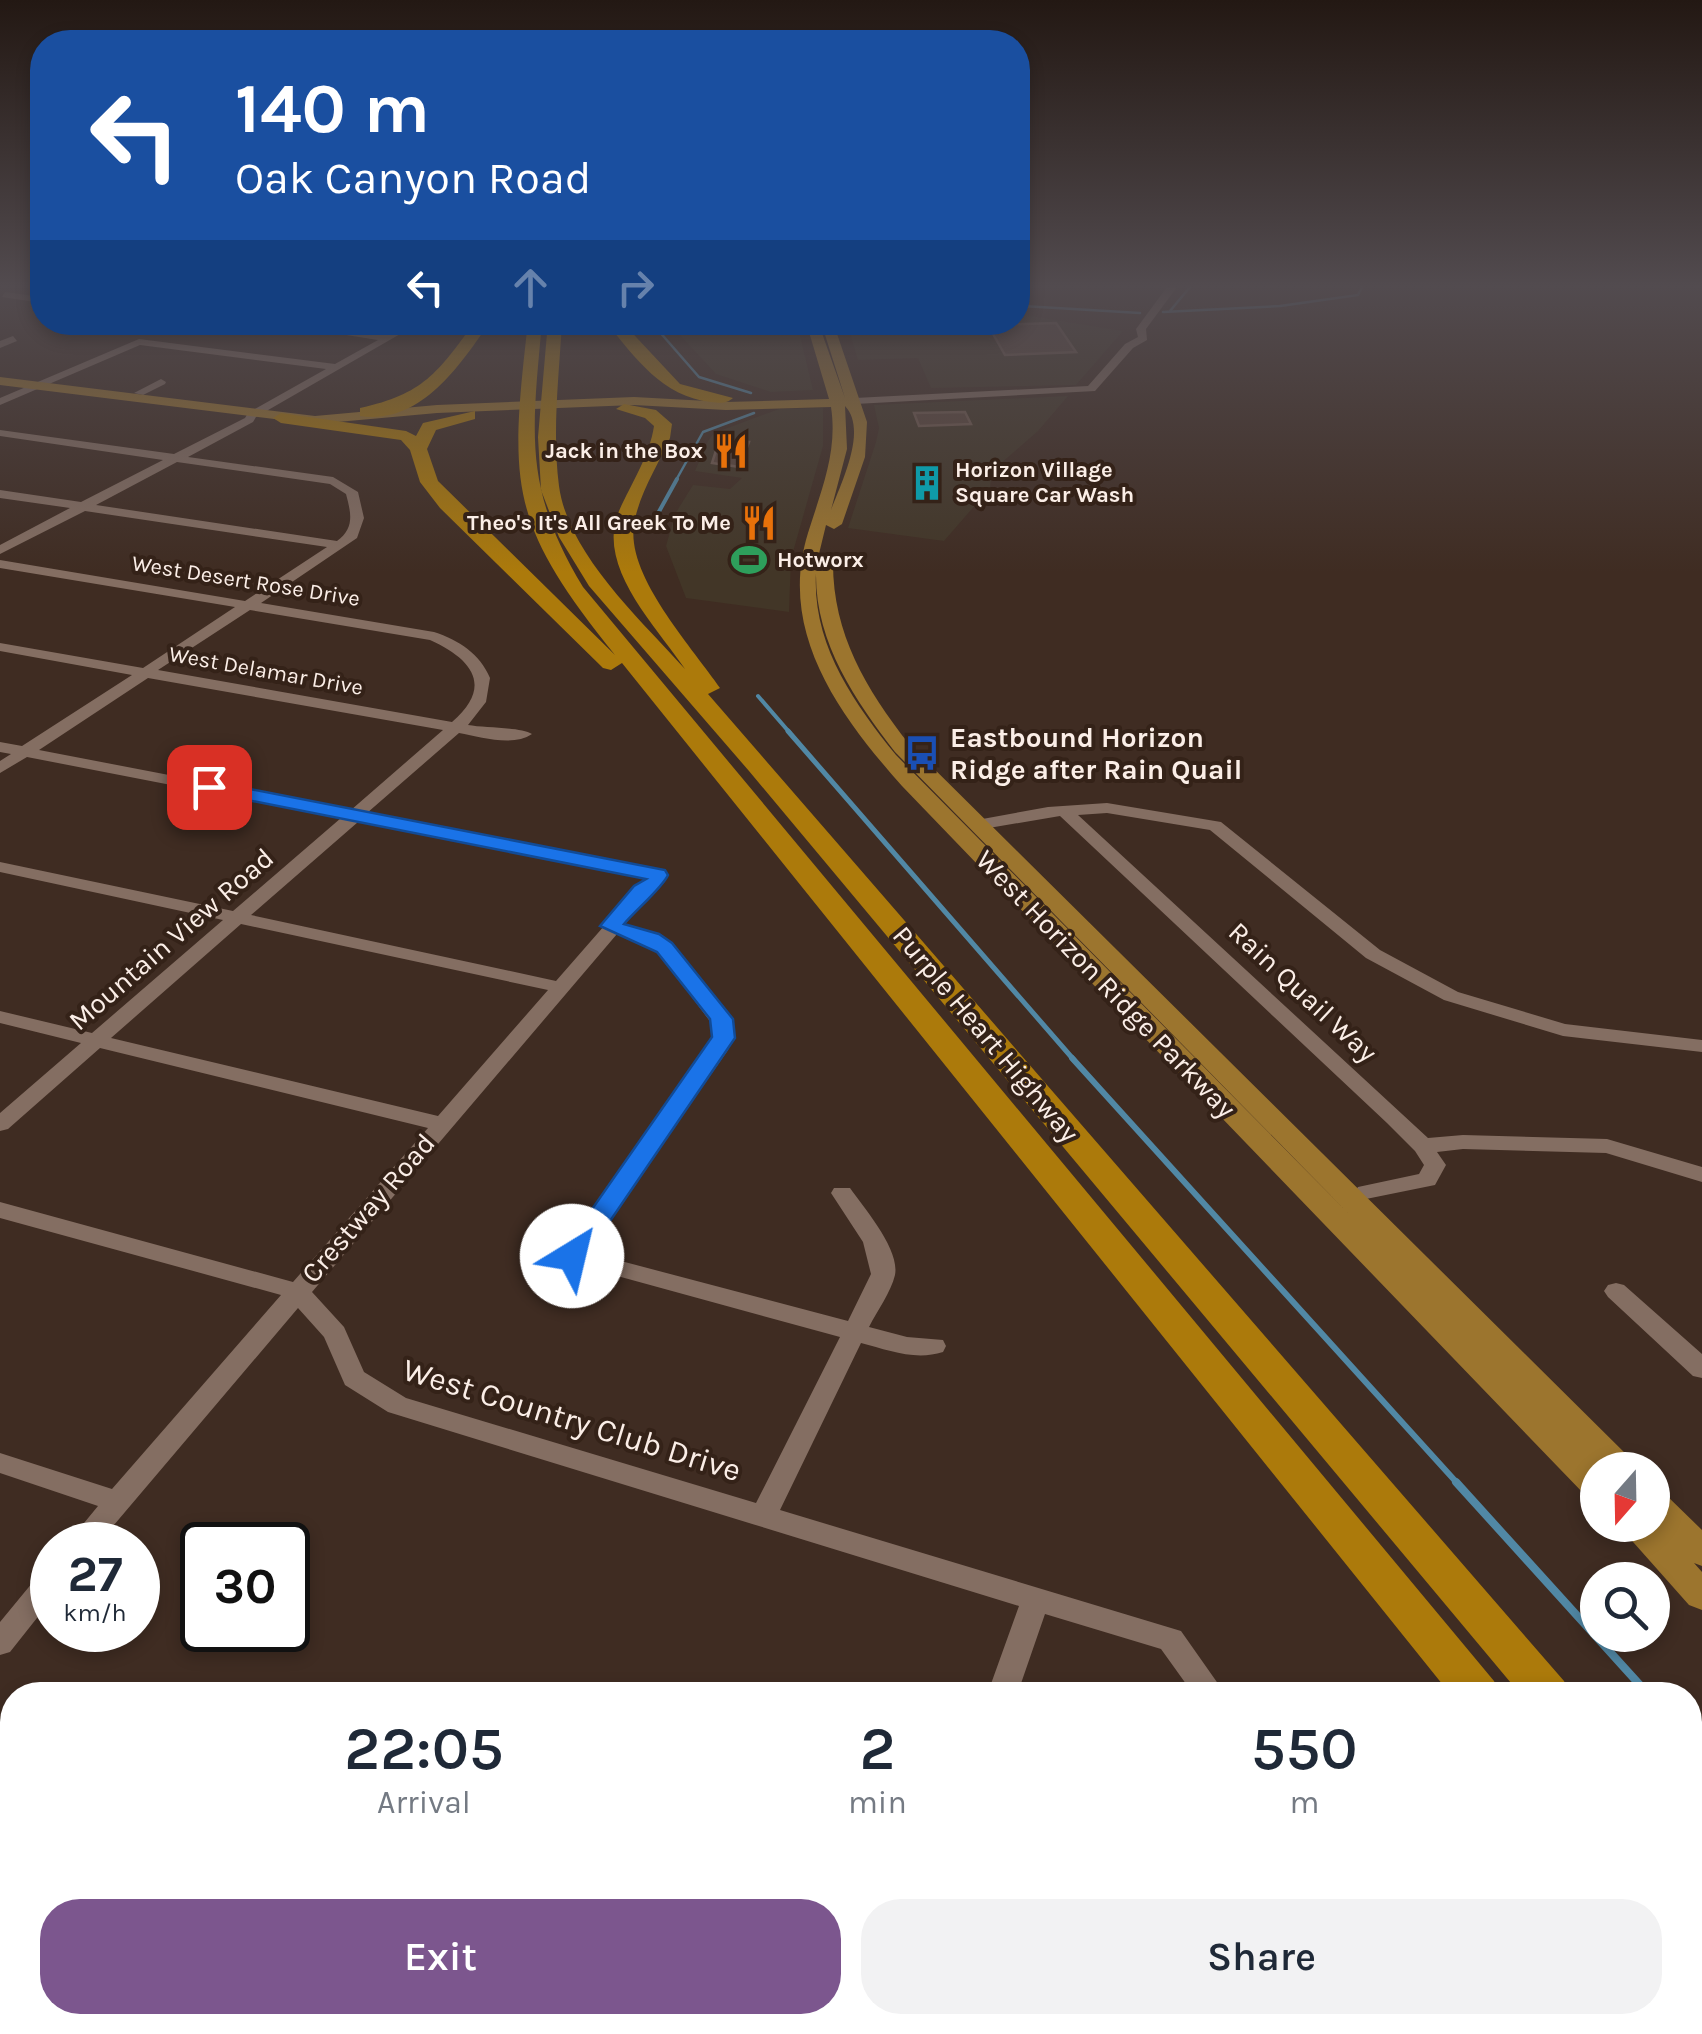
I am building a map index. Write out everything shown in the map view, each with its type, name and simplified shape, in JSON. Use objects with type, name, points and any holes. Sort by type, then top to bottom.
[{"type":"highway","points":[[366,412],[403,404],[438,382]]},
{"type":"highway","name":"Purple Heart Highway","points":[[531,382],[524,475],[533,514],[547,548],[574,590],[751,782],[1537,1682]]},
{"type":"highway","name":"Purple Heart Highway","points":[[552,382],[547,471],[550,490],[568,537],[620,612],[1468,1682]]},
{"type":"highway","points":[[624,406],[659,394],[666,382],[683,392],[725,402]]},
{"type":"highway","points":[[435,386],[436,396],[445,404],[476,412]]},
{"type":"highway","points":[[725,402],[686,415],[661,438],[622,529],[632,575],[751,782]]},
{"type":"highway","points":[[624,406],[660,419],[661,438]]},
{"type":"highway","points":[[418,449],[429,426],[476,412]]},
{"type":"highway","points":[[281,418],[394,432],[410,438],[429,482],[447,504],[583,634],[751,782]]},
{"type":"main road","points":[[32,382],[257,412],[391,414],[844,399]]},
{"type":"main road","name":"West Horizon Ridge Parkway","points":[[839,382],[844,399],[839,484],[808,593],[814,632],[851,690],[981,830],[1349,1191],[1603,1452]]},
{"type":"main road","points":[[41,383],[139,393],[281,418],[338,421],[391,414]]},
{"type":"main road","name":"West Horizon Ridge Parkway","points":[[821,542],[828,613],[861,724],[910,782],[1580,1468]]},
{"type":"main road","points":[[808,593],[815,598],[817,611],[828,613]]},
{"type":"main road","points":[[910,782],[927,790],[968,830],[981,830]]},
{"type":"main road","points":[[1349,1191],[1346,1216],[1361,1247]]},
{"type":"main road","points":[[1670,1529],[1696,1568]]},
{"type":"main road","points":[[1659,1542],[1696,1568]]},
{"type":"street","points":[[139,393],[161,382]]},
{"type":"street","points":[[0,550],[249,420],[310,382]]},
{"type":"street","points":[[844,399],[1091,389],[1097,382]]},
{"type":"street","points":[[0,402],[41,383]]},
{"type":"street","points":[[0,434],[343,485],[352,492],[358,523],[356,532],[339,545],[0,768]]},
{"type":"street","points":[[0,494],[339,545]]},
{"type":"street","name":"West Desert Rose Drive","points":[[0,564],[421,633],[454,645],[476,664]]},
{"type":"street","name":"West Delamar Drive","points":[[0,647],[498,735],[524,734]]},
{"type":"street","name":"Mountain View Road","points":[[0,1124],[456,728],[482,698],[484,680],[476,664]]},
{"type":"street","points":[[0,747],[356,815]]},
{"type":"street","points":[[981,830],[1054,822],[1066,813],[1106,808],[1215,826],[1373,954],[1451,996],[1562,1030],[1702,1046]]},
{"type":"street","name":"Rain Quail Way","points":[[1066,813],[1424,1146]]},
{"type":"street","name":"Crestway Road","points":[[99,1522],[642,890],[656,882],[658,875],[356,815]]},
{"type":"street","points":[[0,867],[558,987]]},
{"type":"street","points":[[611,926],[652,939],[664,948],[725,1028],[718,1050],[597,1221],[576,1238],[572,1256],[592,1266],[622,1268],[908,1346],[934,1346]]},
{"type":"street","points":[[0,1017],[441,1124]]},
{"type":"street","points":[[1349,1191],[1427,1180],[1436,1166],[1424,1146],[1463,1142],[1606,1146],[1702,1175]]},
{"type":"street","points":[[764,1517],[878,1291],[883,1259],[842,1193]]},
{"type":"street","points":[[0,1210],[297,1291]]},
{"type":"street","name":"West Country Club Drive","points":[[297,1291],[336,1333],[354,1378],[397,1405],[1170,1640],[1201,1682]]},
{"type":"street","points":[[1616,1292],[1702,1369]]},
{"type":"street","points":[[0,1464],[116,1501]]},
{"type":"street","points":[[1007,1682],[1036,1599]]},
{"type":"street","points":[[0,1642],[30,1606]]},
{"type":"shaded area","points":[[740,382],[811,382],[813,390],[771,392]]},
{"type":"shaded area","points":[[928,382],[1079,382],[1076,385],[931,388]]},
{"type":"shaded area","points":[[1068,396],[1038,431],[992,471],[990,488],[944,541],[848,528],[879,428],[874,405]]},
{"type":"shaded area","points":[[823,408],[823,446],[791,559],[789,612],[686,598],[666,546],[675,514],[693,485],[730,489],[742,478],[695,471],[708,441],[714,433],[779,409]]},
{"type":"building","points":[[965,412],[971,424],[919,426],[914,413]]},
{"type":"building","points":[[719,441],[749,442],[740,467],[712,463]]},
{"type":"waterway","points":[[715,382],[751,393]]},
{"type":"waterway","points":[[675,482],[703,432],[754,413]]},
{"type":"waterway","points":[[656,517],[677,479]]},
{"type":"waterway","points":[[758,696],[790,733]]},
{"type":"waterway","points":[[788,731],[1074,1060]]},
{"type":"waterway","points":[[1072,1058],[1458,1484]]},
{"type":"waterway","points":[[1456,1482],[1637,1682]]},
{"type":"place","name":"Jack in the Box","points":[[731,451]]},
{"type":"place","name":"Horizon Village Square Car Wash","points":[[927,483]]},
{"type":"place","name":"Theo's It's All Greek To Me","points":[[759,523]]},
{"type":"place","name":"Hotworx","points":[[749,560]]},
{"type":"place","name":"Eastbound Horizon Ridge after Rain Quail","points":[[922,753]]},
{"type":"route","points":[[209,787],[649,870],[658,875],[656,882],[642,890],[611,926],[652,939],[664,948],[721,1019],[724,1038],[597,1221],[576,1238],[572,1256]]}]
